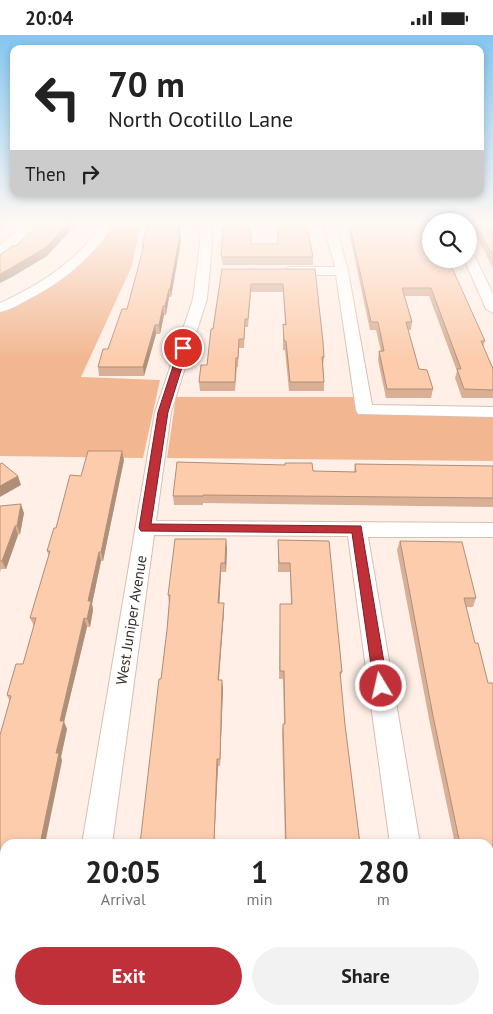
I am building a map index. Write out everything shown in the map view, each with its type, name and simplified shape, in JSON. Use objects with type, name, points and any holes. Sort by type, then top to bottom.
[{"type":"street","points":[[0,308],[46,284],[69,268]]},
{"type":"street","name":"West Juniper Avenue","points":[[98,839],[166,400],[200,299],[208,268]]},
{"type":"street","points":[[341,268],[364,410],[493,412]]},
{"type":"street","points":[[474,268],[493,309]]},
{"type":"street","points":[[272,271],[342,271]]},
{"type":"street","points":[[145,528],[493,530]]},
{"type":"street","points":[[357,529],[404,839]]},
{"type":"shaded area","points":[[61,268],[131,268],[81,377],[160,380],[143,458],[0,456],[0,308],[11,303]]},
{"type":"shaded area","points":[[176,397],[362,397],[364,410],[493,411],[493,461],[167,458]]},
{"type":"building","points":[[0,268],[11,268],[0,274]]},
{"type":"building","points":[[138,268],[174,268],[165,306],[163,306],[159,325],[155,325],[143,367],[98,367],[103,349],[108,349],[122,309],[127,309]]},
{"type":"building","points":[[359,268],[452,268],[485,341],[481,341],[493,369],[493,390],[464,389],[457,369],[461,369],[431,288],[402,288],[412,322],[406,322],[419,369],[427,370],[433,389],[387,389],[379,351],[384,351],[378,322],[371,322]]},
{"type":"building","points":[[222,269],[315,269],[323,342],[324,382],[290,382],[286,341],[284,341],[283,324],[286,325],[283,284],[251,284],[248,319],[245,319],[244,339],[239,339],[235,382],[199,382],[201,365],[207,365],[211,329],[213,329]]},
{"type":"building","points":[[88,451],[122,451],[101,552],[99,552],[88,601],[91,601],[87,619],[84,618],[60,721],[64,721],[56,753],[59,753],[41,839],[0,839],[0,735],[11,696],[7,695],[16,664],[23,664],[36,618],[30,618],[50,551],[47,551],[54,528],[56,528],[70,475],[81,476]]},
{"type":"building","points":[[177,462],[285,465],[285,463],[312,463],[313,471],[356,472],[355,464],[493,466],[493,498],[173,496]]},
{"type":"building","points":[[2,463],[18,476],[0,486],[0,464]]},
{"type":"building","points":[[21,504],[17,526],[15,526],[2,561],[0,561],[0,506]]},
{"type":"building","points":[[175,539],[226,539],[225,563],[221,563],[218,603],[224,603],[218,680],[222,680],[220,759],[217,759],[214,839],[141,839],[159,679],[161,679],[167,630],[170,595],[168,595]]},
{"type":"building","points":[[278,540],[329,541],[342,672],[340,672],[345,725],[359,839],[286,839],[283,724],[285,724],[284,671],[280,671],[280,604],[292,604],[290,563],[279,563]]},
{"type":"building","points":[[400,541],[462,542],[476,598],[464,598],[475,643],[478,643],[488,683],[493,683],[493,839],[459,839],[433,716]]},
{"type":"route","points":[[183,348],[163,412],[145,528],[357,529],[381,686]]}]
